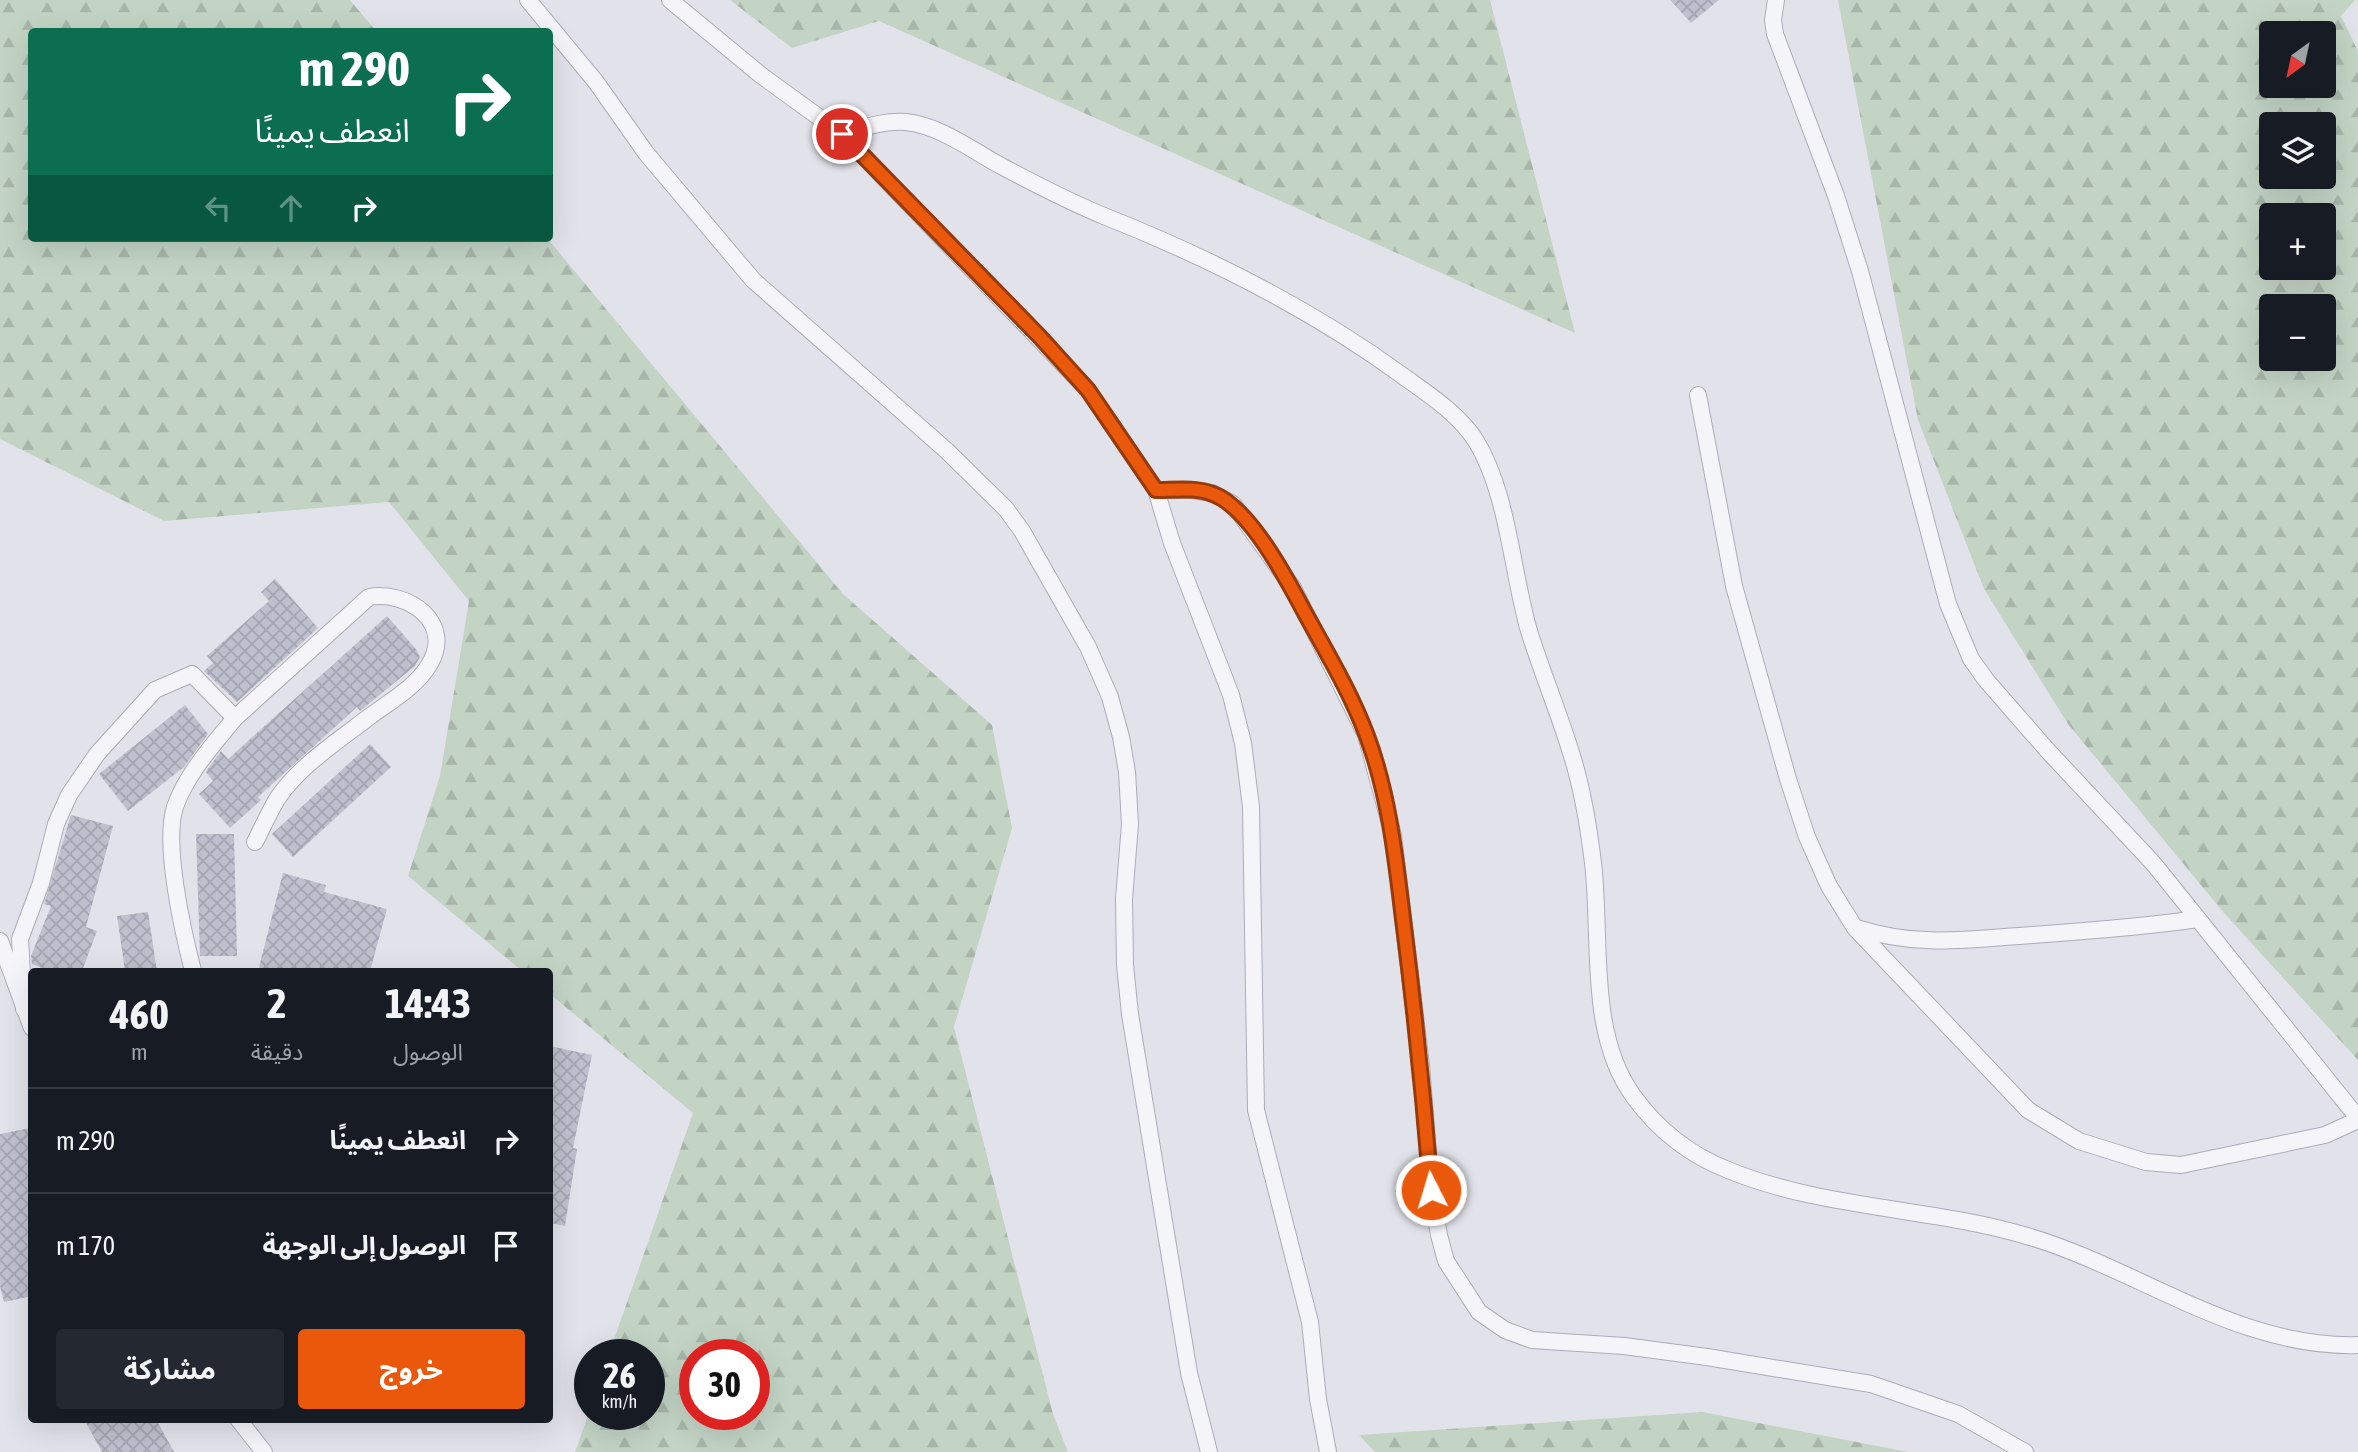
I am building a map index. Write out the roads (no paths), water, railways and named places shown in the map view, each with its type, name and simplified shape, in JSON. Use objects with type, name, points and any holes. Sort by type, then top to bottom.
[{"type":"street","points":[[528,0],[551,28]]},
{"type":"street","points":[[670,0],[762,76],[842,134],[1040,337],[1088,390],[1156,490],[1172,543],[1231,695],[1243,743],[1251,807],[1256,1110],[1310,1322],[1318,1399],[1328,1452]]},
{"type":"street","points":[[1698,395],[1734,586],[1788,779],[1829,886],[1855,928],[2028,1110],[2079,1141],[2146,1162],[2181,1165],[2312,1138],[2358,1119],[2153,863],[2109,818],[1986,680],[1959,632],[1948,604],[1860,271],[1836,196],[1775,34],[1773,20],[1776,0]]},
{"type":"street","points":[[553,30],[596,82],[646,153],[754,280],[796,320],[903,410],[1006,509],[1022,531],[1088,647],[1110,697],[1127,772],[1130,824],[1125,860],[1125,952],[1130,1014],[1189,1373],[1209,1452]]},
{"type":"street","points":[[842,134],[887,122],[904,121],[942,132],[1085,208],[1196,256],[1305,310],[1367,349],[1462,424],[1476,442],[1489,469],[1527,624],[1576,768],[1588,822],[1597,893],[1602,997],[1609,1048],[1630,1092],[1672,1138],[1707,1161],[1768,1184],[2025,1235],[2087,1256],[2221,1317],[2303,1341],[2358,1345]]},
{"type":"street","points":[[1156,490],[1193,489],[1212,493],[1233,504],[1251,525],[1293,589],[1366,735],[1393,835],[1421,1065],[1431,1190],[1439,1234],[1447,1261],[1479,1312],[1505,1330],[1532,1340],[1666,1352],[1871,1384],[1958,1414],[2025,1452]]},
{"type":"street","points":[[192,968],[178,899],[172,818],[195,767],[235,718],[369,597],[390,595],[420,608],[436,630],[437,648],[429,666],[407,689],[301,773],[278,799],[255,842]]},
{"type":"street","points":[[24,1009],[20,939],[41,883],[56,824],[81,776],[155,690],[179,677],[192,674],[235,718]]},
{"type":"street","points":[[1855,928],[1890,939],[1930,942],[2130,929],[2198,919]]},
{"type":"street","points":[[0,941],[28,1018]]},
{"type":"street","points":[[241,1423],[260,1449]]}]
